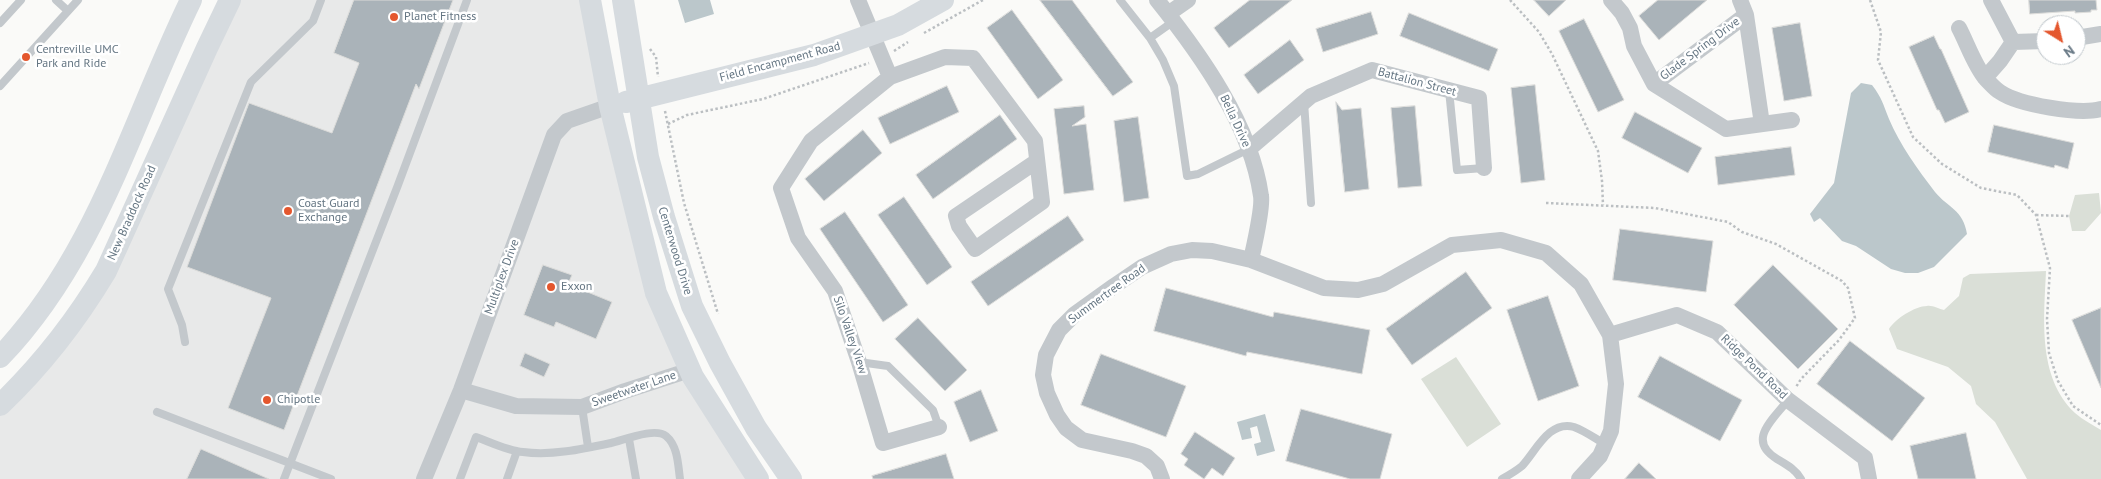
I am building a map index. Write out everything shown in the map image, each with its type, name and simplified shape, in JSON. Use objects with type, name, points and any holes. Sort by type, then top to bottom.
[{"type":"street","points":[[0,357],[39,312],[74,258],[103,202],[191,0]]},
{"type":"street","name":"New Braddock Road","points":[[0,405],[56,345],[86,305],[106,272],[230,0]]},
{"type":"street","name":"Centerwood Drive","points":[[590,0],[610,106],[656,293],[690,370],[712,410],[758,479]]},
{"type":"street","name":"Centerwood Drive","points":[[623,0],[648,157],[664,217],[692,306],[720,363],[756,428],[791,479]]},
{"type":"street","points":[[858,0],[890,77]]},
{"type":"street","name":"Field Encampment Road","points":[[610,106],[814,55],[898,25],[943,0]]},
{"type":"street","name":"Bella Drive","points":[[1157,0],[1217,81],[1249,149],[1262,198],[1251,260]]},
{"type":"street","points":[[1171,18],[1188,0]]},
{"type":"street","name":"Glade Spring Drive","points":[[1611,0],[1622,12],[1630,28],[1634,46],[1654,84],[1726,129],[1792,120]]},
{"type":"street","points":[[1991,0],[2013,42]]},
{"type":"street","name":"Glade Spring Drive","points":[[1654,84],[1743,7]]},
{"type":"street","name":"Glade Spring Drive","points":[[1743,7],[1762,124]]},
{"type":"street","points":[[1959,28],[1985,78],[2000,92],[2017,100],[2067,110],[2090,112],[2101,109]]},
{"type":"street","points":[[2086,36],[2101,34]]},
{"type":"street","points":[[2013,42],[2036,41]]},
{"type":"street","points":[[1985,78],[2013,42]]},
{"type":"street","name":"Silo Valley View","points":[[939,427],[883,443],[859,362],[835,291],[798,238],[781,188],[811,140],[890,77],[945,57],[973,58],[1035,141],[1042,202],[975,249],[959,226],[956,216],[1037,161]]},
{"type":"street","name":"Battalion Street","points":[[1249,149],[1311,96],[1372,70],[1478,98],[1484,168]]},
{"type":"street","name":"Multiplex Drive","points":[[424,479],[461,390],[554,135],[567,121],[610,106]]},
{"type":"street","name":"Summertree Road","points":[[1162,479],[1157,466],[1146,456],[1082,440],[1066,428],[1046,393],[1043,376],[1046,355],[1059,330],[1076,314],[1142,267],[1171,254],[1192,250],[1212,251],[1251,260],[1324,288],[1358,290],[1383,284],[1452,245],[1501,240],[1546,253],[1581,284],[1610,335],[1616,384],[1611,431],[1600,456],[1579,479]]},
{"type":"street","name":"Ridge Pond Road","points":[[1610,335],[1676,315],[1717,332],[1788,400],[1865,458],[1869,479]]},
{"type":"street","name":"Sweetwater Lane","points":[[461,390],[516,406],[582,407],[690,370]]},
{"type":"lane","points":[[0,23],[21,0]]},
{"type":"lane","points":[[56,0],[68,11]]},
{"type":"lane","points":[[0,86],[78,0]]},
{"type":"lane","points":[[184,342],[182,325],[168,289],[251,82],[313,21],[321,0]]},
{"type":"lane","points":[[284,479],[398,185],[467,0]]},
{"type":"lane","points":[[1120,0],[1150,38],[1163,60],[1174,86],[1186,176],[1198,174],[1249,149]]},
{"type":"lane","points":[[1150,38],[1171,18]]},
{"type":"lane","points":[[1449,90],[1457,170],[1484,168]]},
{"type":"lane","points":[[1304,102],[1312,203]]},
{"type":"lane","points":[[859,362],[888,366],[933,410],[939,427]]},
{"type":"lane","points":[[1788,400],[1763,432],[1762,442],[1768,454],[1793,468],[1800,479]]},
{"type":"lane","points":[[582,407],[588,447]]},
{"type":"lane","points":[[157,412],[331,479]]},
{"type":"lane","points":[[1502,479],[1521,466],[1551,431],[1561,426],[1574,428],[1605,444]]},
{"type":"lane","points":[[460,479],[476,437],[522,452],[565,451],[654,432],[665,435],[672,443],[676,452],[680,479]]},
{"type":"lane","points":[[629,438],[636,479]]},
{"type":"lane","points":[[507,479],[517,451]]},
{"type":"path","points":[[920,36],[983,0]]},
{"type":"path","points":[[1510,0],[1539,32],[1552,54],[1598,151],[1603,205]]},
{"type":"path","points":[[1870,0],[1881,32],[1878,60],[1913,137],[1942,164],[1981,188],[2017,196],[2036,215],[2050,268],[2046,320],[2049,353],[2058,381],[2073,406],[2101,425]]},
{"type":"path","points":[[896,51],[914,38]]},
{"type":"path","points":[[720,322],[684,203],[668,124],[687,114],[763,99],[868,63]]},
{"type":"path","points":[[1546,203],[1655,208],[1728,222],[1742,232],[1776,244],[1842,282],[1848,288],[1855,318],[1839,340],[1801,379],[1788,400]]},
{"type":"path","points":[[2036,215],[2069,216]]},
{"type":"shaded area","points":[[234,0],[587,0],[656,293],[759,479],[0,479],[0,404],[85,305]]},
{"type":"shaded area","points":[[678,0],[710,0],[714,14],[685,23]]},
{"type":"shaded area","points":[[1861,83],[1872,85],[1882,101],[1893,129],[1910,157],[1935,192],[1959,214],[1965,226],[1967,234],[1934,267],[1918,273],[1905,273],[1891,269],[1856,246],[1842,241],[1820,218],[1814,222],[1810,214],[1834,183],[1851,93]]},
{"type":"shaded area","points":[[2099,193],[2101,213],[2085,231],[2072,231],[2069,216],[2075,195]]},
{"type":"shaded area","points":[[2046,271],[2044,327],[2049,365],[2054,382],[2063,398],[2075,413],[2101,430],[2101,479],[2027,479],[1995,422],[1976,404],[1971,386],[1948,367],[1897,349],[1889,329],[1900,317],[1917,308],[1929,306],[1944,310],[1959,296],[1963,278],[1970,274]]},
{"type":"shaded area","points":[[1456,357],[1501,424],[1467,447],[1421,379]]},
{"type":"shaded area","points":[[1265,414],[1275,451],[1257,456],[1254,444],[1261,442],[1257,426],[1250,428],[1252,438],[1242,440],[1237,422]]},
{"type":"building","points":[[354,0],[453,0],[419,89],[416,84],[284,430],[228,408],[271,298],[187,267],[249,103],[332,133],[359,63],[334,53]]},
{"type":"building","points":[[1040,0],[1072,0],[1133,82],[1113,96]]},
{"type":"building","points":[[1250,0],[1292,0],[1229,48],[1214,28]]},
{"type":"building","points":[[1534,0],[1566,0],[1549,16]]},
{"type":"building","points":[[1658,0],[1707,0],[1659,40],[1639,16]]},
{"type":"building","points":[[2029,0],[2096,0],[2097,10],[2075,13],[2075,11],[2030,14]]},
{"type":"building","points":[[1012,10],[1063,80],[1038,99],[987,28]]},
{"type":"building","points":[[1371,12],[1378,34],[1323,52],[1316,29]]},
{"type":"building","points":[[1409,13],[1498,49],[1489,71],[1400,36]]},
{"type":"building","points":[[1584,19],[1624,100],[1598,112],[1559,31]]},
{"type":"building","points":[[1800,23],[1812,96],[1784,101],[1772,28]]},
{"type":"building","points":[[1934,36],[1969,112],[1945,123],[1939,110],[1937,110],[1909,47]]},
{"type":"building","points":[[1290,40],[1304,60],[1258,94],[1244,75]]},
{"type":"building","points":[[1535,85],[1545,180],[1521,183],[1511,88]]},
{"type":"building","points":[[947,86],[959,112],[890,144],[878,118]]},
{"type":"building","points":[[1336,102],[1342,110],[1361,108],[1369,189],[1345,192]]},
{"type":"building","points":[[1084,106],[1085,117],[1072,126],[1086,124],[1094,190],[1064,194],[1054,109]]},
{"type":"building","points":[[1415,106],[1422,186],[1398,188],[1391,108]]},
{"type":"building","points":[[1635,112],[1702,148],[1688,173],[1622,138]]},
{"type":"building","points":[[1000,115],[1017,139],[933,199],[916,175]]},
{"type":"building","points":[[1138,117],[1149,198],[1124,202],[1114,121]]},
{"type":"building","points":[[1994,125],[2074,143],[2068,169],[2055,165],[2054,168],[1988,152]]},
{"type":"building","points":[[863,130],[882,153],[824,201],[805,179]]},
{"type":"building","points":[[1791,147],[1795,175],[1718,185],[1715,157]]},
{"type":"building","points":[[904,197],[952,267],[927,285],[878,215]]},
{"type":"building","points":[[845,212],[908,305],[883,322],[820,229]]},
{"type":"building","points":[[1068,216],[1084,240],[988,306],[971,282]]},
{"type":"building","points":[[1620,229],[1713,241],[1706,292],[1613,280]]},
{"type":"building","points":[[543,265],[572,275],[568,284],[612,302],[596,339],[556,322],[554,327],[524,315]]},
{"type":"building","points":[[1773,265],[1838,329],[1798,369],[1734,305]]},
{"type":"building","points":[[1466,272],[1492,308],[1412,365],[1386,329]]},
{"type":"building","points":[[1166,288],[1273,317],[1274,312],[1370,330],[1362,374],[1247,352],[1246,356],[1154,331]]},
{"type":"building","points":[[1548,296],[1579,386],[1538,401],[1507,310]]},
{"type":"building","points":[[2101,308],[2101,388],[2072,320]]},
{"type":"building","points":[[918,318],[967,370],[945,391],[895,339]]},
{"type":"building","points":[[1850,341],[1925,398],[1892,441],[1817,384]]},
{"type":"building","points":[[525,353],[550,364],[544,377],[520,366]]},
{"type":"building","points":[[1101,354],[1186,386],[1166,437],[1081,405]]},
{"type":"building","points":[[1660,356],[1742,400],[1720,441],[1638,397]]},
{"type":"building","points":[[981,390],[998,431],[970,442],[954,402]]},
{"type":"building","points":[[1301,409],[1392,434],[1380,479],[1350,479],[1286,461]]},
{"type":"building","points":[[1195,432],[1235,458],[1223,476],[1212,468],[1204,479],[1184,465],[1188,459],[1181,454]]},
{"type":"building","points":[[1966,433],[1976,479],[1918,479],[1910,446]]},
{"type":"building","points":[[201,449],[269,479],[187,479]]},
{"type":"building","points":[[946,454],[954,479],[873,479],[872,476]]},
{"type":"building","points":[[1639,463],[1656,479],[1625,479]]},
{"type":"place","name":"Planet Fitness","points":[[394,17]]},
{"type":"place","name":"Centreville UMC Park and Ride","points":[[26,57]]},
{"type":"place","name":"Coast Guard Exchange","points":[[288,211]]},
{"type":"place","name":"Exxon","points":[[551,287]]},
{"type":"place","name":"Chipotle","points":[[267,400]]}]
